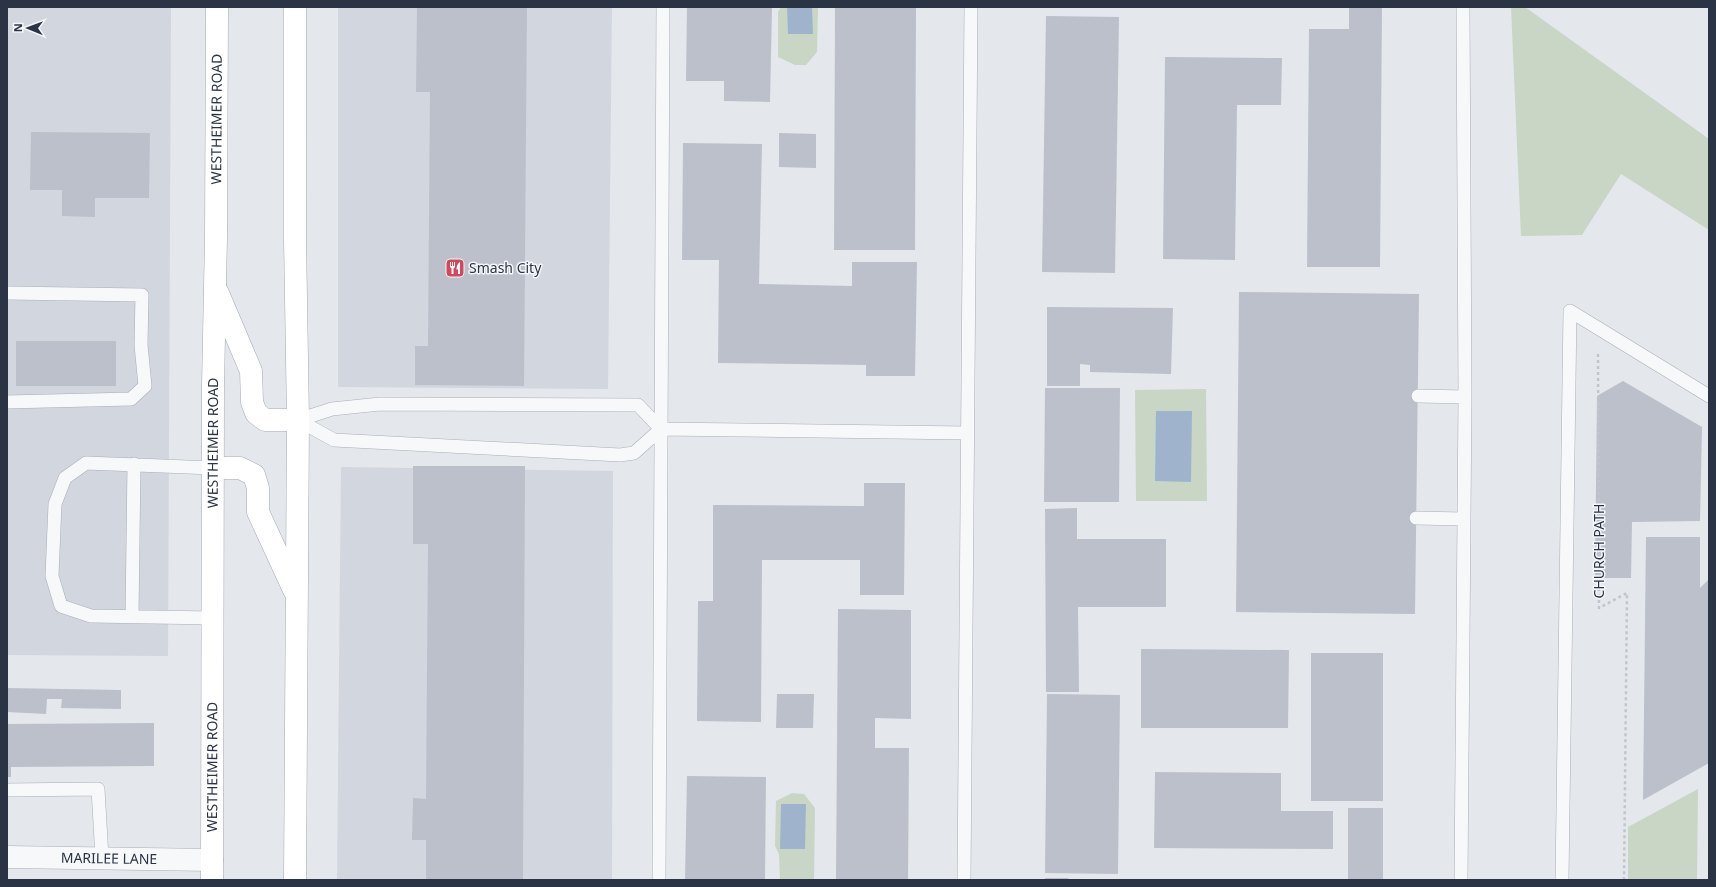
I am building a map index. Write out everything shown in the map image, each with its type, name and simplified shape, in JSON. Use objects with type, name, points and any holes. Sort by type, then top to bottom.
[{"type":"main road","name":"WESTHEIMER ROAD","points":[[212,870],[214,284],[217,7]]},
{"type":"main road","points":[[295,7],[295,238],[298,420],[295,880]]},
{"type":"main road","points":[[214,284],[251,371],[252,402],[256,413],[265,420],[298,420]]},
{"type":"main road","points":[[213,468],[240,468],[254,475],[258,488],[258,512],[296,595]]},
{"type":"street","name":"MARILEE LANE","points":[[7,857],[102,858],[212,870]]},
{"type":"lane","points":[[659,880],[663,7]]},
{"type":"lane","points":[[964,880],[971,7]]},
{"type":"lane","points":[[1461,880],[1465,397],[1463,7]]},
{"type":"lane","points":[[7,293],[142,295],[141,345],[145,386],[131,399],[7,402]]},
{"type":"lane","points":[[1562,880],[1570,311],[1709,396]]},
{"type":"lane","points":[[1418,396],[1465,397]]},
{"type":"lane","points":[[298,420],[332,409],[380,404],[638,405],[661,429]]},
{"type":"lane","points":[[298,420],[334,440],[620,454],[634,453],[661,429],[967,433]]},
{"type":"lane","points":[[213,468],[86,463],[65,478],[55,504],[52,576],[61,606],[91,616],[213,618]]},
{"type":"lane","points":[[132,616],[134,464]]},
{"type":"lane","points":[[1416,518],[1463,520]]},
{"type":"lane","points":[[7,790],[98,789],[102,858]]},
{"type":"path","name":"CHURCH PATH","points":[[1605,354],[1598,350],[1599,608],[1627,593],[1624,880]]},
{"type":"shaded area","points":[[7,7],[171,7],[168,656],[7,655]]},
{"type":"shaded area","points":[[338,7],[612,7],[608,389],[338,387]]},
{"type":"shaded area","points":[[341,467],[613,471],[612,880],[337,880]]},
{"type":"green space","points":[[781,7],[818,7],[817,52],[806,65],[795,65],[778,57],[778,12]]},
{"type":"green space","points":[[1511,7],[1525,7],[1709,139],[1709,230],[1621,174],[1582,235],[1521,236]]},
{"type":"green space","points":[[1206,389],[1207,501],[1136,501],[1135,390]]},
{"type":"green space","points":[[1698,789],[1697,880],[1628,880],[1628,827]]},
{"type":"green space","points":[[792,793],[804,794],[815,808],[814,880],[780,880],[779,854],[775,846],[776,801]]},
{"type":"water","points":[[787,7],[812,7],[813,34],[788,34]]},
{"type":"water","points":[[1156,411],[1192,411],[1191,482],[1155,481]]},
{"type":"water","points":[[781,804],[806,804],[805,849],[780,849]]},
{"type":"building","points":[[417,7],[527,7],[524,386],[415,385],[415,346],[428,346],[430,92],[416,92]]},
{"type":"building","points":[[687,7],[772,7],[770,102],[724,101],[724,81],[686,81]]},
{"type":"building","points":[[835,7],[916,7],[915,250],[834,250]]},
{"type":"building","points":[[1349,7],[1382,7],[1380,267],[1307,267],[1309,29],[1349,29]]},
{"type":"building","points":[[1046,16],[1119,17],[1115,273],[1042,272]]},
{"type":"building","points":[[1165,57],[1282,58],[1281,105],[1237,105],[1235,260],[1163,259]]},
{"type":"building","points":[[31,132],[150,133],[149,198],[95,198],[95,217],[62,216],[62,190],[30,190]]},
{"type":"building","points":[[779,133],[816,134],[816,168],[779,167]]},
{"type":"building","points":[[683,143],[762,144],[759,284],[852,286],[852,262],[917,262],[915,376],[866,376],[866,365],[718,363],[719,260],[682,260]]},
{"type":"building","points":[[1239,292],[1419,294],[1415,614],[1236,612]]},
{"type":"building","points":[[1047,307],[1173,308],[1171,374],[1090,372],[1090,365],[1080,364],[1080,386],[1047,386]]},
{"type":"building","points":[[16,341],[116,341],[116,386],[16,386]]},
{"type":"building","points":[[1623,381],[1702,427],[1700,521],[1632,522],[1631,578],[1595,578],[1597,396]]},
{"type":"building","points":[[1045,388],[1120,388],[1119,502],[1044,502]]},
{"type":"building","points":[[413,466],[525,466],[523,880],[426,880],[426,840],[412,840],[413,798],[426,799],[428,544],[413,544]]},
{"type":"building","points":[[864,483],[905,483],[904,595],[860,595],[860,560],[762,560],[761,722],[697,721],[698,601],[713,601],[713,505],[864,506]]},
{"type":"building","points":[[1077,508],[1077,539],[1166,539],[1166,607],[1078,607],[1079,692],[1046,692],[1045,509]]},
{"type":"building","points":[[1646,537],[1700,537],[1700,588],[1709,579],[1709,763],[1643,800]]},
{"type":"building","points":[[838,609],[911,610],[911,719],[875,718],[875,748],[909,748],[908,880],[836,880]]},
{"type":"building","points":[[1141,649],[1289,650],[1288,728],[1141,728]]},
{"type":"building","points":[[1311,653],[1383,653],[1383,801],[1311,801]]},
{"type":"building","points":[[7,688],[121,690],[121,709],[61,708],[62,699],[47,699],[46,714],[7,712]]},
{"type":"building","points":[[777,694],[814,694],[813,728],[776,728]]},
{"type":"building","points":[[1047,694],[1120,695],[1118,874],[1045,873]]},
{"type":"building","points":[[154,723],[154,766],[11,767],[11,777],[7,777],[7,724]]},
{"type":"building","points":[[1155,772],[1281,773],[1281,811],[1333,811],[1333,849],[1154,848]]},
{"type":"building","points":[[687,776],[766,777],[765,880],[685,880]]},
{"type":"building","points":[[1348,808],[1383,808],[1383,880],[1348,880]]},
{"type":"building","points":[[1045,878],[1068,878],[1070,880],[1045,880]]},
{"type":"place","name":"Smash City","points":[[455,268]]}]
